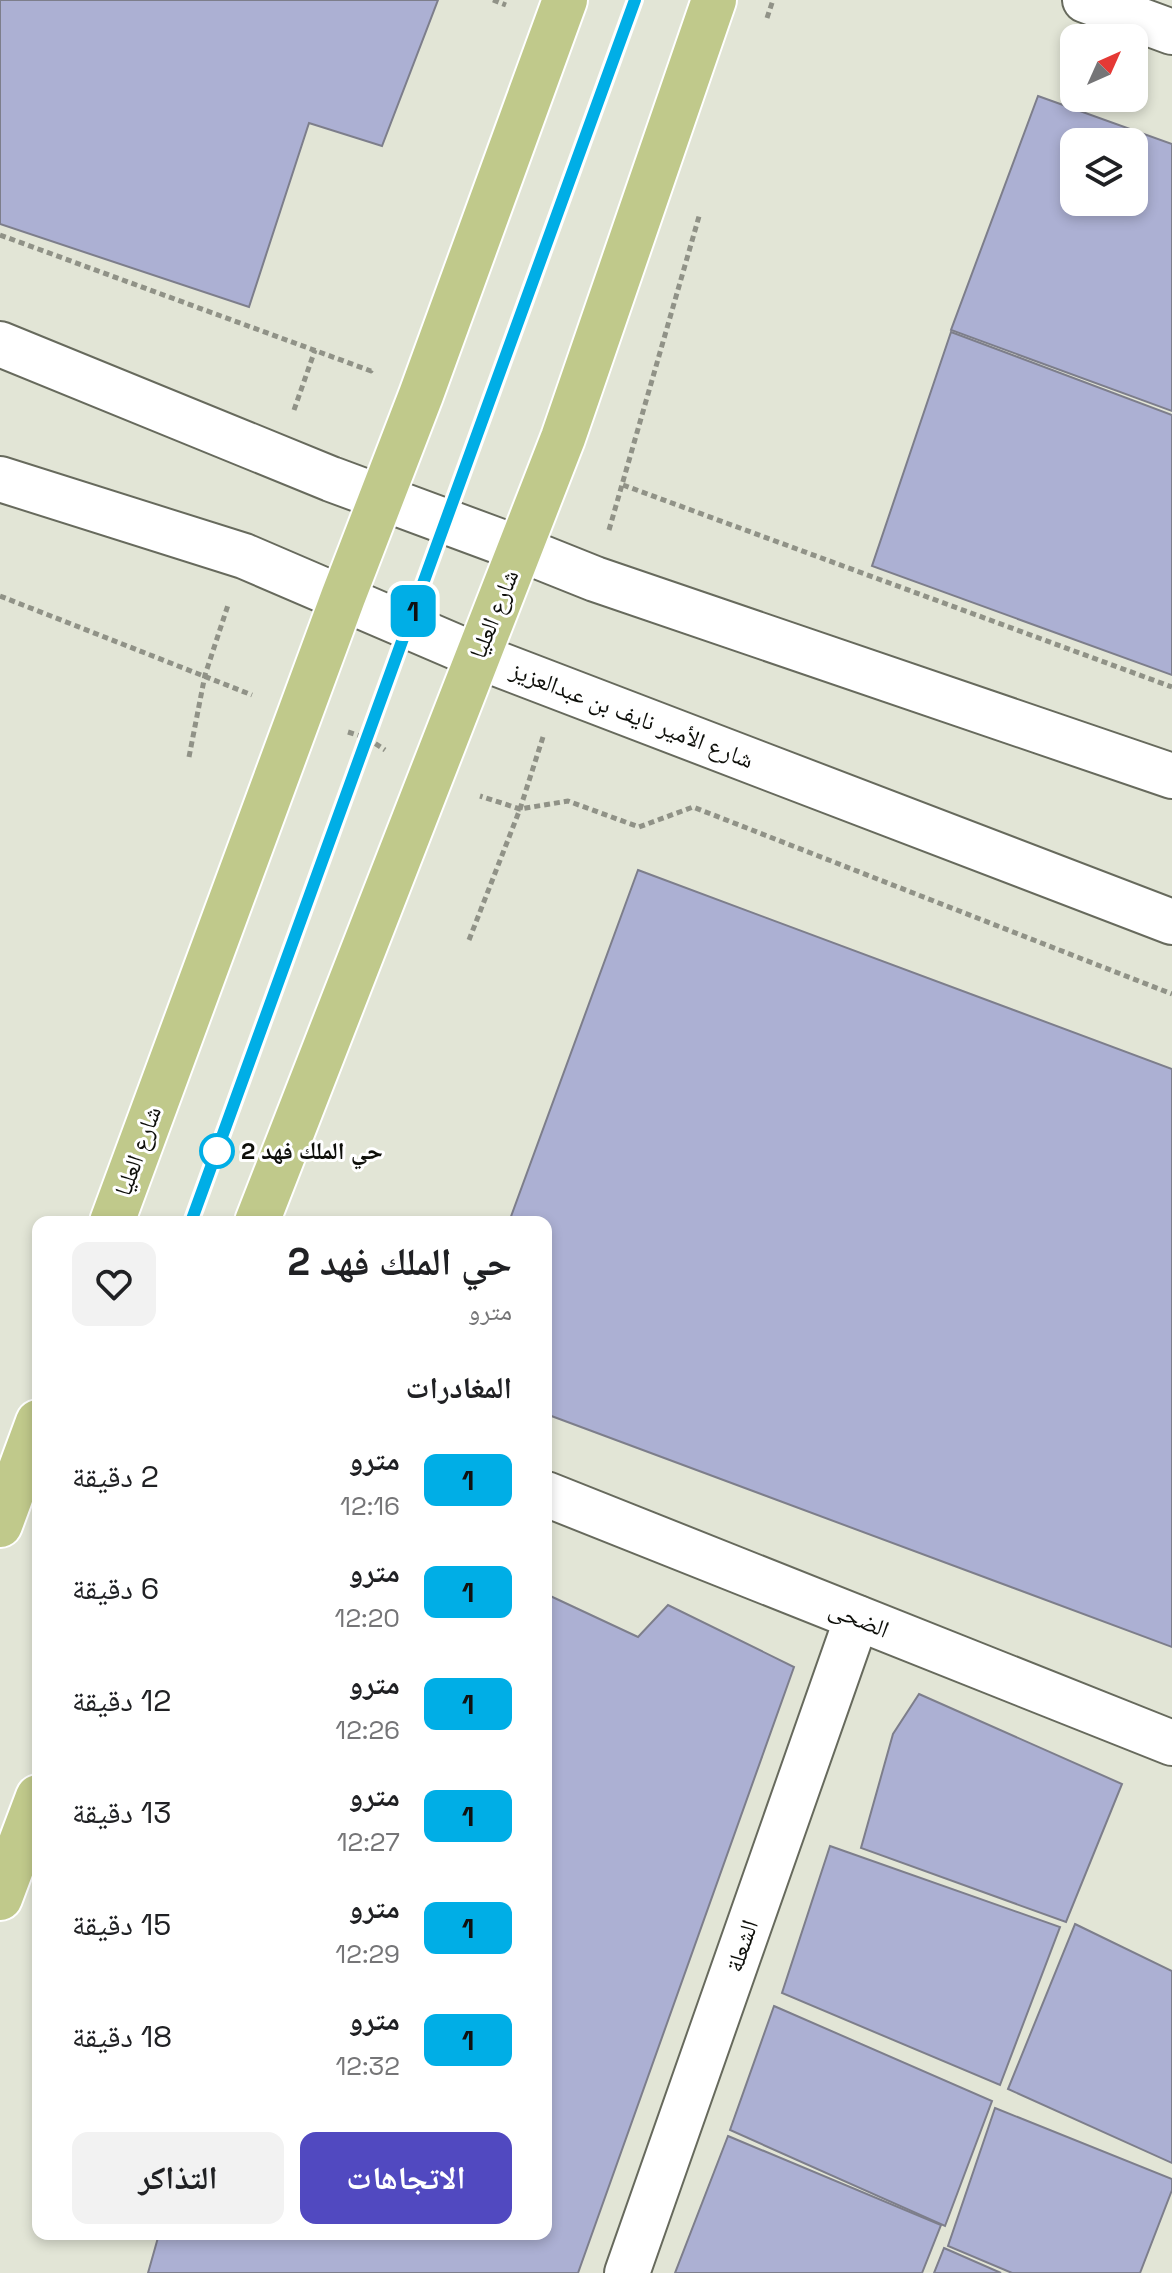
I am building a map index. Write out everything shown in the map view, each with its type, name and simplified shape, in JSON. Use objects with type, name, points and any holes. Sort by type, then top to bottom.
[{"type":"main road","name":"شارع العليا","points":[[114,1216],[343,597],[427,380],[565,0]]},
{"type":"main road","name":"شارع العليا","points":[[259,1216],[563,438],[714,0]]},
{"type":"main road","points":[[0,1525],[22,1448]]},
{"type":"main road","points":[[0,1898],[32,1813]]},
{"type":"street","points":[[1085,0],[1172,32]]},
{"type":"street","points":[[0,344],[381,498],[595,579],[1172,776]]},
{"type":"street","name":"شارع الأمير نايف بن عبدالعزيز","points":[[0,479],[244,556],[477,656],[1172,922]]},
{"type":"street","name":"الضحى","points":[[552,1496],[1172,1743]]},
{"type":"street","name":"الشعلة","points":[[627,2273],[857,1618]]},
{"type":"path","points":[[493,0],[510,7]]},
{"type":"path","points":[[702,208],[623,485],[1172,687]]},
{"type":"path","points":[[0,235],[371,371],[377,356]]},
{"type":"path","points":[[0,596],[205,675],[189,757]]},
{"type":"path","points":[[300,715],[367,738],[429,778],[520,809],[568,801],[639,827],[693,807],[1172,994]]},
{"type":"path","points":[[469,940],[520,809]]},
{"type":"building","points":[[0,0],[438,0],[382,146],[309,123],[249,307],[0,224]]},
{"type":"building","points":[[1038,96],[1060,104],[1060,112],[1083,112],[1127,128],[1060,128],[1060,216],[1148,216],[1148,135],[1172,144],[1172,411],[951,330]]},
{"type":"building","points":[[951,332],[1172,415],[1172,675],[872,566]]},
{"type":"building","points":[[638,870],[1172,1069],[1172,1647],[552,1416],[552,1216],[511,1216]]},
{"type":"building","points":[[552,1597],[638,1637],[668,1605],[794,1667],[578,2273],[148,2273],[157,2240],[552,2240]]},
{"type":"building","points":[[919,1694],[1122,1784],[1066,1922],[861,1848],[893,1734]]},
{"type":"building","points":[[830,1846],[1060,1927],[1000,2085],[782,1993]]},
{"type":"building","points":[[1075,1924],[1172,1971],[1172,2163],[1008,2089]]},
{"type":"building","points":[[774,2006],[992,2101],[945,2226],[730,2130]]},
{"type":"building","points":[[995,2108],[1172,2179],[1172,2190],[1140,2273],[1012,2273],[948,2246]]},
{"type":"building","points":[[728,2136],[941,2225],[922,2273],[675,2273]]},
{"type":"building","points":[[944,2248],[1001,2273],[934,2273]]},
{"type":"metro line","name":"1","points":[[193,1216],[635,0]]},
{"type":"place","name":"حي الملك فهد 2","points":[[217,1151]]}]
